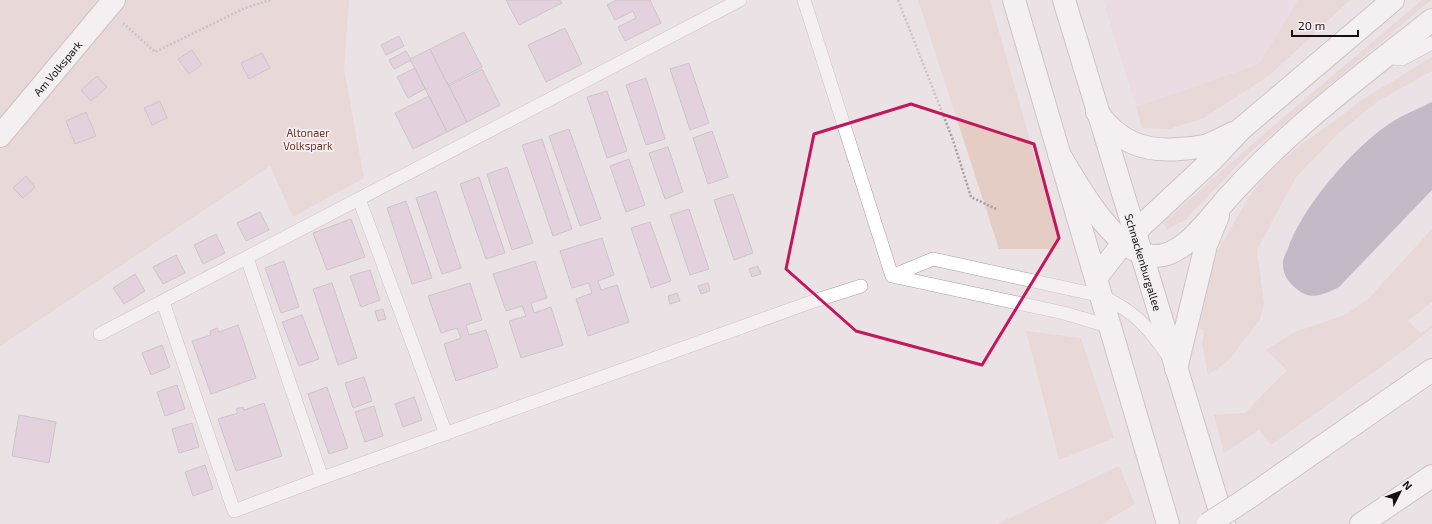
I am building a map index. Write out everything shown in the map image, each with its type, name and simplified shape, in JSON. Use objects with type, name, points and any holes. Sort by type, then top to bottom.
[{"type":"main road","points":[[1014,0],[1168,524]]},
{"type":"main road","name":"Schnackenburgallee","points":[[1064,0],[1133,242],[1176,369],[1224,524]]},
{"type":"main road","points":[[1099,287],[1133,242],[1241,129],[1393,0]]},
{"type":"main road","name":"Am Volkspark","points":[[0,136],[111,4]]},
{"type":"main road","points":[[1059,154],[1084,197],[1133,242],[1157,256],[1174,252],[1191,238],[1251,171],[1267,156],[1385,57],[1432,20]]},
{"type":"main road","points":[[1097,112],[1108,126],[1118,135],[1142,147],[1156,150],[1202,146],[1210,144],[1241,129]]},
{"type":"main road","points":[[1176,369],[1206,245],[1222,204]]},
{"type":"main road","points":[[1208,524],[1248,498],[1432,370]]},
{"type":"main road","points":[[1361,524],[1432,476]]},
{"type":"lane","points":[[100,334],[740,0]]},
{"type":"lane","points":[[804,0],[892,276]]},
{"type":"lane","points":[[1385,57],[1402,59],[1432,43]]},
{"type":"lane","points":[[359,199],[446,434]]},
{"type":"lane","points":[[247,258],[322,478]]},
{"type":"lane","points":[[892,276],[933,259],[1099,287],[1139,319],[1159,342],[1176,369]]},
{"type":"lane","points":[[892,276],[1064,313],[1111,327]]},
{"type":"lane","points":[[163,302],[234,511],[814,301],[861,286]]},
{"type":"path","points":[[111,4],[155,52],[245,8],[270,0]]},
{"type":"path","points":[[898,0],[953,140],[971,196],[996,209]]},
{"type":"highlighted area","points":[[911,104],[1034,144],[1059,238],[982,365],[856,331],[786,269],[814,134]]},
{"type":"shaded area","points":[[1103,0],[1298,0],[1259,64],[1136,107]]},
{"type":"shaded area","points":[[1432,102],[1432,190],[1339,287],[1324,294],[1313,296],[1298,290],[1286,276],[1283,269],[1283,262],[1294,234],[1316,199],[1329,181],[1359,148],[1389,124]]},
{"type":"green space","name":"Altonaer Volkspark","points":[[0,0],[349,0],[344,69],[364,178],[293,217],[270,166],[0,346]]},
{"type":"green space","points":[[918,0],[990,0],[1061,249],[999,249]]},
{"type":"green space","points":[[1298,0],[1350,0],[1270,75],[1204,118],[1169,129],[1142,128],[1136,107],[1259,64]]},
{"type":"green space","points":[[1422,0],[1431,0],[1247,155],[1186,219],[1167,230],[1163,223],[1258,139]]},
{"type":"green space","points":[[1432,57],[1432,71],[1378,101],[1339,133],[1296,177],[1257,250],[1264,303],[1260,320],[1227,362],[1208,375],[1202,343],[1204,331],[1196,326],[1212,261],[1247,200],[1261,181],[1285,157],[1365,98]]},
{"type":"green space","points":[[1432,229],[1432,302],[1408,321],[1421,333],[1432,325],[1432,328],[1403,351],[1271,445],[1259,430],[1224,453],[1214,415],[1245,413],[1287,370],[1266,350],[1295,332],[1347,314],[1368,299]]},
{"type":"green space","points":[[1026,331],[1081,338],[1114,438],[1059,460]]},
{"type":"green space","points":[[1119,466],[1135,504],[1102,524],[997,524]]},
{"type":"building","points":[[506,0],[560,0],[562,3],[519,25]]},
{"type":"building","points":[[617,0],[650,0],[661,23],[625,41],[618,27],[636,18],[633,11],[615,20],[607,5]]},
{"type":"building","points":[[565,28],[582,64],[546,82],[528,45]]},
{"type":"building","points":[[464,32],[482,67],[448,85],[430,49]]},
{"type":"building","points":[[399,36],[404,46],[386,55],[381,45]]},
{"type":"building","points":[[430,49],[467,122],[447,132],[410,59]]},
{"type":"building","points":[[192,50],[202,65],[189,74],[178,59]]},
{"type":"building","points":[[406,51],[411,60],[394,69],[389,60]]},
{"type":"building","points":[[262,53],[270,68],[249,79],[241,63]]},
{"type":"building","points":[[689,63],[709,123],[690,130],[670,69]]},
{"type":"building","points":[[415,68],[425,89],[408,98],[397,77]]},
{"type":"building","points":[[482,69],[500,105],[467,122],[449,86]]},
{"type":"building","points":[[97,76],[107,87],[91,101],[81,90]]},
{"type":"building","points":[[646,78],[665,139],[646,145],[626,85]]},
{"type":"building","points":[[607,91],[627,151],[607,158],[587,97]]},
{"type":"building","points":[[429,96],[447,132],[413,149],[395,113]]},
{"type":"building","points":[[160,101],[167,118],[152,125],[144,108]]},
{"type":"building","points":[[86,112],[96,136],[75,144],[66,121]]},
{"type":"building","points":[[569,129],[601,219],[580,226],[549,136]]},
{"type":"building","points":[[712,131],[728,177],[708,184],[693,138]]},
{"type":"building","points":[[542,139],[572,229],[553,236],[522,145]]},
{"type":"building","points":[[668,147],[683,192],[665,199],[649,153]]},
{"type":"building","points":[[629,159],[645,205],[626,212],[610,166]]},
{"type":"building","points":[[507,167],[533,243],[512,250],[487,174]]},
{"type":"building","points":[[26,176],[35,187],[23,198],[13,188]]},
{"type":"building","points":[[479,177],[505,253],[486,259],[460,184]]},
{"type":"building","points":[[436,191],[461,268],[442,274],[416,198]]},
{"type":"building","points":[[733,194],[753,253],[734,260],[714,200]]},
{"type":"building","points":[[406,201],[432,278],[412,284],[387,208]]},
{"type":"building","points":[[689,209],[709,269],[690,275],[670,215]]},
{"type":"building","points":[[260,212],[269,230],[246,241],[237,223]]},
{"type":"building","points":[[351,219],[365,257],[327,270],[313,233]]},
{"type":"building","points":[[650,222],[671,281],[651,288],[631,228]]},
{"type":"building","points":[[216,234],[225,253],[203,264],[194,245]]},
{"type":"building","points":[[602,238],[614,275],[598,281],[601,290],[617,285],[629,322],[588,336],[576,299],[592,293],[589,283],[572,288],[560,251]]},
{"type":"building","points":[[176,255],[185,273],[163,284],[153,267]]},
{"type":"building","points":[[284,261],[299,307],[281,313],[265,268]]},
{"type":"building","points":[[535,261],[547,298],[531,303],[534,313],[551,307],[563,345],[521,358],[509,321],[526,316],[522,306],[506,311],[493,274]]},
{"type":"building","points":[[758,266],[761,274],[752,277],[749,269]]},
{"type":"building","points":[[370,270],[380,300],[361,307],[350,276]]},
{"type":"building","points":[[135,274],[145,291],[124,304],[113,288]]},
{"type":"building","points":[[332,283],[357,358],[338,365],[313,289]]},
{"type":"building","points":[[470,283],[482,320],[466,325],[469,335],[486,330],[498,367],[456,381],[444,344],[461,338],[457,328],[441,333],[428,296]]},
{"type":"building","points":[[708,283],[710,291],[701,294],[698,286]]},
{"type":"building","points":[[677,293],[680,301],[670,304],[668,296]]},
{"type":"building","points":[[383,309],[386,319],[378,321],[375,311]]},
{"type":"building","points":[[302,315],[319,359],[299,366],[282,322]]},
{"type":"building","points":[[238,325],[256,378],[211,394],[192,341],[211,335],[210,331],[217,328],[219,332]]},
{"type":"building","points":[[162,345],[170,367],[151,375],[142,353]]},
{"type":"building","points":[[364,377],[372,401],[353,408],[345,383]]},
{"type":"building","points":[[177,385],[185,409],[165,416],[157,392]]},
{"type":"building","points":[[327,387],[348,448],[329,454],[308,394]]},
{"type":"building","points":[[414,397],[422,420],[403,427],[395,404]]},
{"type":"building","points":[[264,403],[282,456],[236,471],[218,419],[238,413],[236,409],[243,407],[244,410]]},
{"type":"building","points":[[374,406],[383,436],[365,442],[355,412]]},
{"type":"building","points":[[19,415],[56,422],[49,463],[12,456]]},
{"type":"building","points":[[192,423],[199,447],[179,453],[172,429]]},
{"type":"building","points":[[205,465],[213,489],[193,496],[185,472]]}]
